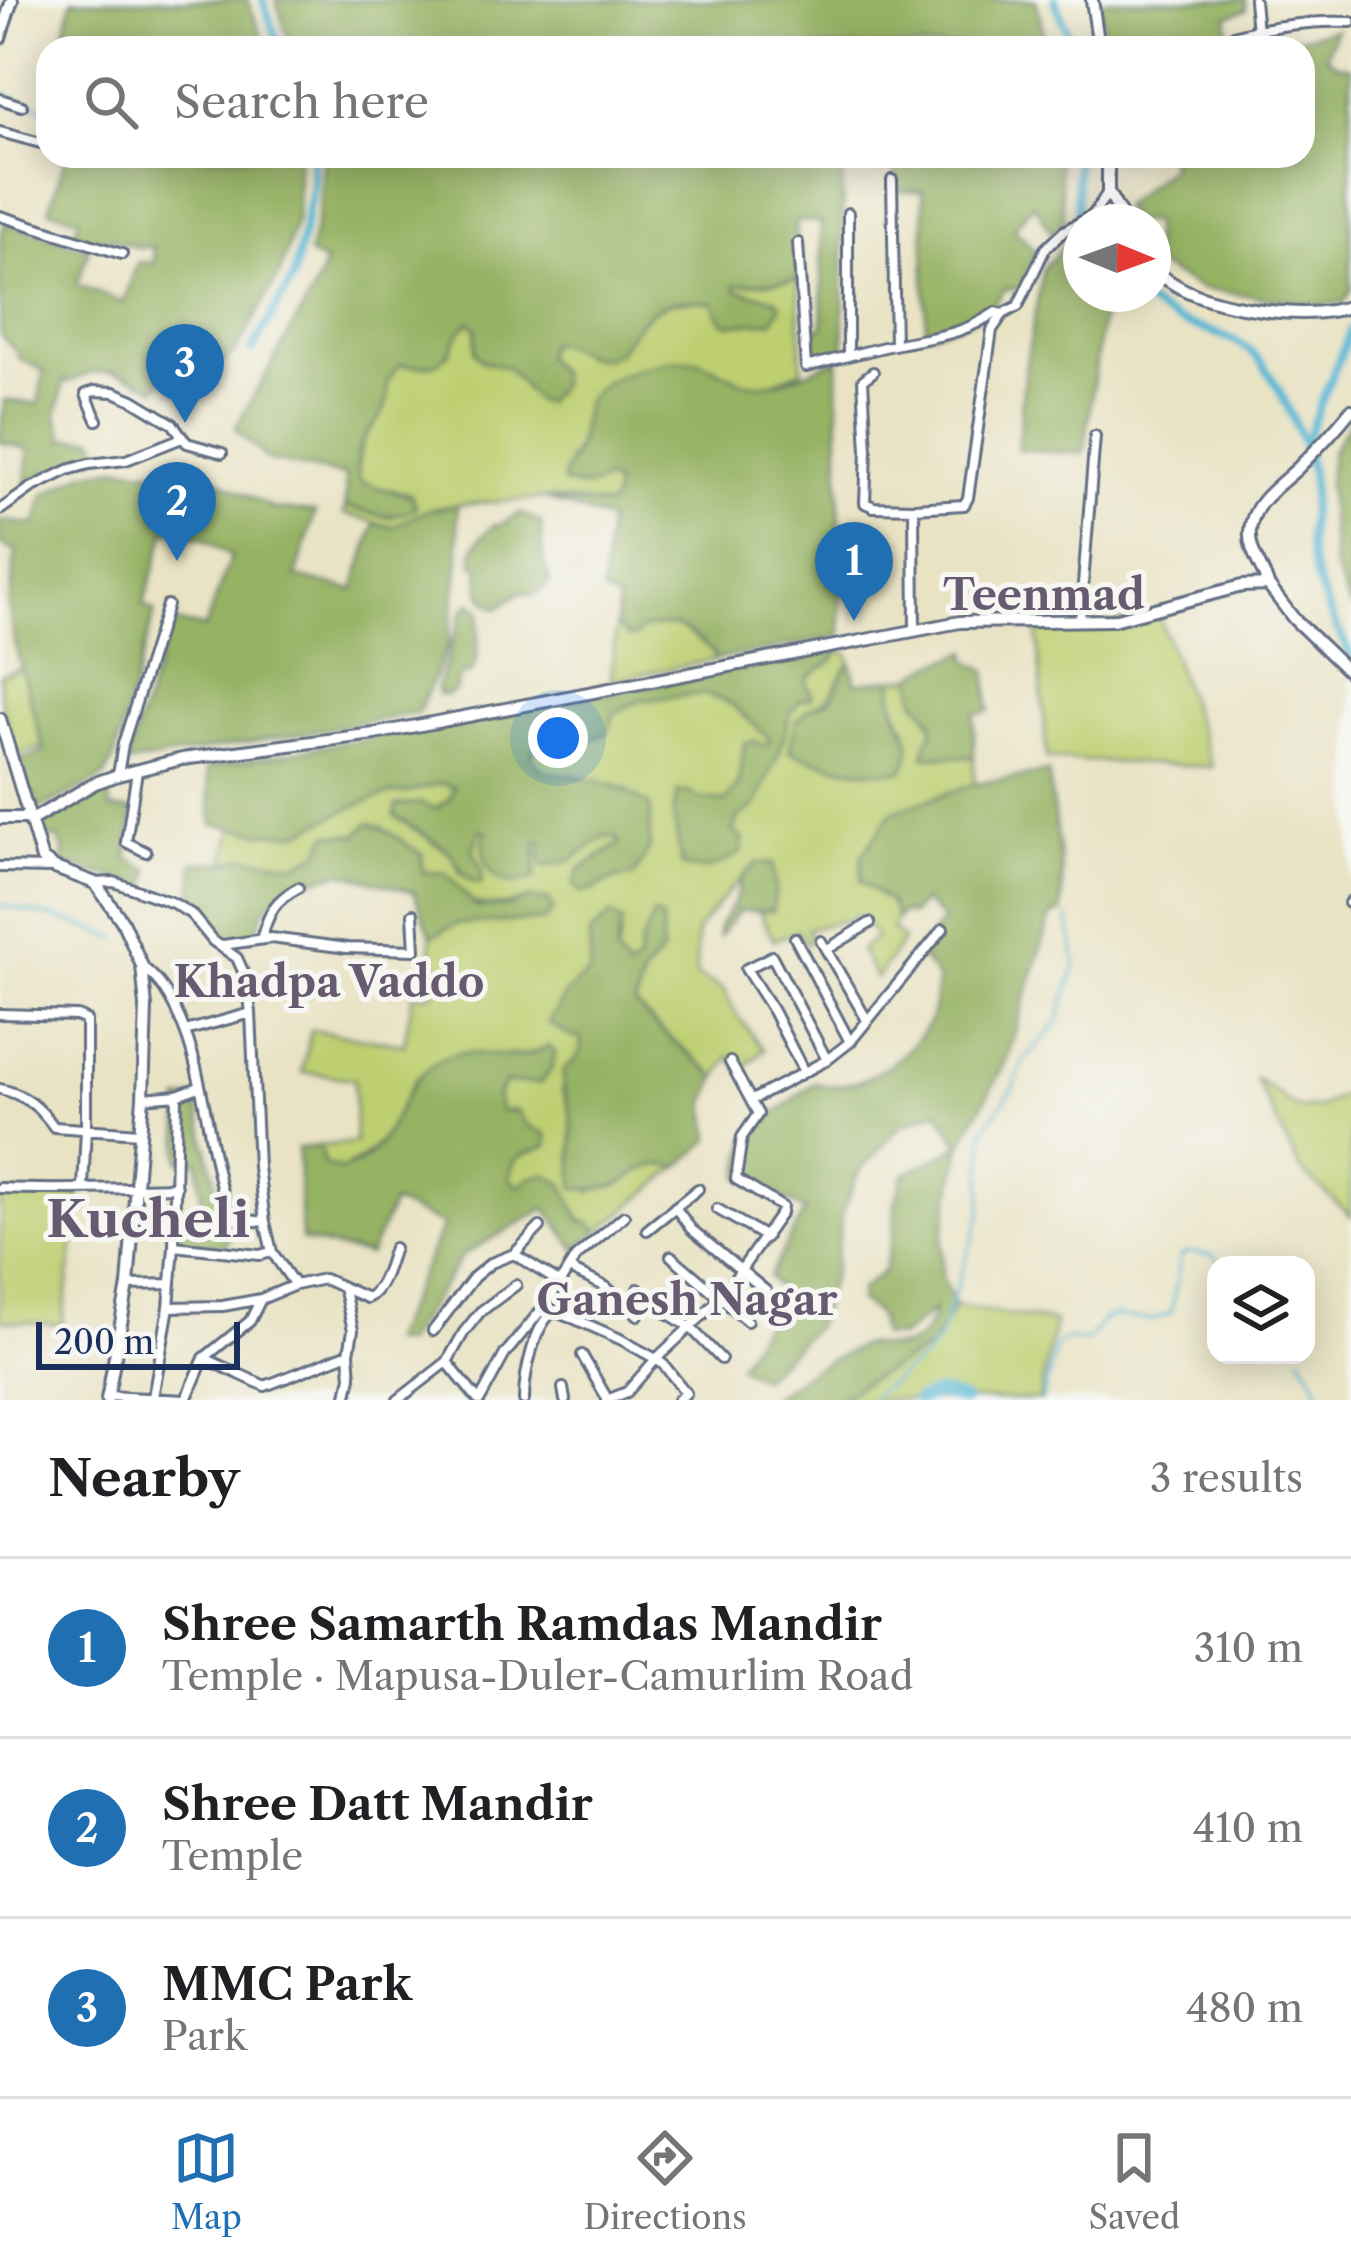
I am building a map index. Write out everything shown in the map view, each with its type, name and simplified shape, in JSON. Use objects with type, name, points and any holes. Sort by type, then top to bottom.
[{"type":"street","points":[[0,38],[12,0]]},
{"type":"street","points":[[1092,0],[1097,36]]},
{"type":"street","points":[[1254,0],[1257,32]]},
{"type":"street","points":[[1240,36],[1320,20],[1351,22]]},
{"type":"street","points":[[0,99],[22,106]]},
{"type":"street","points":[[0,133],[36,142]]},
{"type":"street","points":[[1108,168],[1108,192],[1114,204]]},
{"type":"street","points":[[892,179],[895,345]]},
{"type":"street","points":[[1100,204],[1108,192]]},
{"type":"street","points":[[848,213],[848,356]]},
{"type":"street","points":[[0,216],[122,254]]},
{"type":"street","points":[[873,372],[863,380],[866,503],[874,507],[964,506],[992,330],[1003,314],[1018,306],[1045,249],[1063,231]]},
{"type":"street","points":[[798,243],[806,367],[943,337],[974,327],[996,312],[1003,314]]},
{"type":"street","points":[[1171,281],[1225,303],[1280,311],[1334,312],[1351,306]]},
{"type":"street","points":[[97,420],[86,394],[114,392],[173,424],[187,443],[222,453]]},
{"type":"street","points":[[1351,410],[1308,458],[1268,492],[1250,530],[1253,552],[1268,585],[1294,619],[1351,674]]},
{"type":"street","points":[[1080,621],[1095,436]]},
{"type":"street","points":[[0,510],[68,470],[126,460],[182,438]]},
{"type":"street","points":[[914,508],[915,631]]},
{"type":"street","points":[[0,818],[35,818],[95,784],[182,759],[374,734],[961,622],[1113,620],[1242,586],[1268,585]]},
{"type":"street","points":[[118,775],[123,744],[166,605]]},
{"type":"street","points":[[0,719],[42,860],[95,883],[114,882],[173,903],[237,958],[247,980],[251,1013],[265,1222],[272,1252],[295,1285]]},
{"type":"street","points":[[137,770],[126,842],[146,852]]},
{"type":"street","points":[[0,867],[55,868]]},
{"type":"street","points":[[95,883],[122,921],[142,966],[146,1007],[128,1285],[107,1398],[186,1400],[205,1358],[250,1321],[261,1299]]},
{"type":"street","points":[[261,940],[280,897],[298,888]]},
{"type":"street","points":[[221,945],[271,938],[347,948],[415,950],[413,914]]},
{"type":"street","points":[[867,1020],[824,945],[870,923]]},
{"type":"street","points":[[752,1100],[827,1060],[850,1042],[943,928]]},
{"type":"street","points":[[795,938],[850,1042]]},
{"type":"street","points":[[805,1072],[746,969],[772,956],[827,1060]]},
{"type":"street","points":[[142,966],[163,987],[184,1031],[230,1218],[265,1222]]},
{"type":"street","points":[[184,1031],[251,1013]]},
{"type":"street","points":[[0,1014],[86,1020],[83,1187]]},
{"type":"street","points":[[582,1354],[608,1400],[630,1396],[656,1359],[722,1297],[782,1207],[736,1179],[742,1137],[758,1114],[730,1062]]},
{"type":"street","points":[[143,1098],[200,1087]]},
{"type":"street","points":[[0,1089],[41,1108],[54,1126],[140,1133]]},
{"type":"street","points":[[154,1397],[175,1246],[177,1095]]},
{"type":"street","points":[[0,1188],[176,1186]]},
{"type":"street","points":[[647,1230],[698,1189]]},
{"type":"street","points":[[675,1207],[691,1229],[766,1291]]},
{"type":"street","points":[[717,1209],[766,1237]]},
{"type":"street","points":[[447,1362],[479,1400],[505,1354],[576,1257],[624,1216]]},
{"type":"street","points":[[433,1330],[474,1277],[491,1263],[514,1254],[540,1227]]},
{"type":"street","points":[[175,1246],[260,1255],[272,1252]]},
{"type":"street","points":[[169,1307],[224,1306],[324,1279],[367,1298],[374,1294],[394,1248]]},
{"type":"street","points":[[514,1254],[560,1283]]},
{"type":"street","points":[[670,1256],[747,1321]]},
{"type":"street","points":[[569,1269],[606,1287],[638,1315]]},
{"type":"street","points":[[128,1285],[172,1284]]},
{"type":"street","points":[[398,1400],[447,1362],[480,1312],[517,1285]]},
{"type":"street","points":[[344,1289],[353,1330],[346,1400]]},
{"type":"street","points":[[638,1289],[690,1327],[721,1359]]},
{"type":"street","points":[[524,1400],[524,1373],[547,1316],[555,1310],[656,1359],[686,1398]]},
{"type":"street","points":[[205,1358],[265,1386],[349,1353]]},
{"type":"street","points":[[562,1388],[565,1400]]},
{"type":"green space","points":[[72,0],[248,0],[262,36],[64,36]]},
{"type":"green space","points":[[276,0],[1036,0],[1044,36],[287,36]]},
{"type":"green space","points":[[1100,0],[1246,0],[1246,10],[1228,16],[1228,31],[1218,36],[1104,36]]},
{"type":"green space","points":[[1336,29],[1326,56],[1351,67],[1351,290],[1344,302],[1322,305],[1201,289],[1171,273],[1171,204],[1124,204],[1169,168],[1315,168],[1315,36],[1305,36]]},
{"type":"green space","points":[[62,168],[298,168],[297,217],[280,273],[236,351],[213,371],[172,359],[157,389],[104,371],[64,380],[57,416],[64,439],[95,438],[101,456],[77,461],[26,484],[29,449],[0,442],[4,400],[38,404],[44,371],[18,358],[0,335],[0,240],[5,223],[89,249],[77,284],[123,303],[138,262],[154,263],[153,247],[109,238],[96,242],[74,235],[79,218],[49,210]]},
{"type":"green space","points":[[323,168],[842,168],[844,353],[811,361],[807,329],[823,327],[821,222],[796,221],[798,280],[735,285],[737,290],[776,299],[781,306],[773,321],[730,324],[713,303],[676,301],[648,315],[619,350],[607,357],[548,344],[545,358],[558,372],[560,384],[545,403],[536,401],[508,368],[483,361],[475,352],[476,327],[469,322],[438,362],[399,365],[387,382],[384,410],[359,449],[359,480],[411,495],[416,507],[390,516],[345,507],[346,476],[268,460],[235,429],[325,263],[309,254]]},
{"type":"green space","points":[[895,168],[1058,168],[1063,222],[1052,233],[1034,203],[1014,228],[1035,251],[1021,289],[1004,289],[981,314],[926,334],[923,191],[897,191]]},
{"type":"green space","points":[[1063,247],[1063,312],[1105,312],[1084,454],[1018,449],[1024,376],[1043,268]]},
{"type":"green space","points":[[798,280],[802,371],[765,385],[740,381],[698,361],[604,382],[586,403],[577,448],[569,460],[616,486],[609,506],[549,498],[457,505],[428,510],[392,527],[344,514],[345,507],[391,518],[411,494],[359,480],[360,453],[370,418],[384,384],[401,364],[449,354],[457,330],[469,322],[476,327],[476,352],[508,368],[536,401],[558,372],[545,358],[547,344],[558,342],[590,357],[617,353],[646,317],[681,301],[714,303],[723,321],[730,324],[773,321],[776,299],[736,290],[735,284]]},
{"type":"green space","points":[[838,359],[841,636],[714,660],[714,653],[673,626],[640,630],[636,637],[628,637],[616,626],[618,600],[602,593],[608,520],[547,500],[609,506],[614,497],[615,486],[607,479],[586,487],[563,483],[579,444],[584,408],[593,393],[619,376],[669,362],[696,361],[738,380],[766,384]]},
{"type":"green space","points":[[1351,420],[1351,608],[1333,565],[1328,484],[1331,452]]},
{"type":"green space","points":[[117,467],[212,477],[274,509],[315,512],[296,577],[354,590],[375,523],[392,527],[428,510],[457,505],[459,562],[448,645],[418,713],[126,764],[171,622],[205,628],[231,556],[202,538],[167,529],[143,606],[155,611],[113,761],[104,777],[38,810],[20,761],[45,751],[9,608],[16,551],[0,545],[0,520],[35,525],[44,495],[85,473]]},
{"type":"green space","points":[[520,513],[541,522],[543,560],[550,582],[534,595],[520,592],[497,608],[481,592],[474,551],[494,525]]},
{"type":"green space","points":[[471,602],[480,610],[477,660],[470,674],[460,675],[456,690],[446,696],[438,694],[463,611]]},
{"type":"green space","points":[[1159,616],[1212,767],[1047,759],[1037,632]]},
{"type":"green space","points":[[616,626],[631,630],[680,626],[715,653],[714,660],[611,680]]},
{"type":"green space","points":[[840,650],[848,653],[851,663],[832,693],[810,708],[907,730],[895,706],[893,679],[913,677],[933,732],[925,756],[974,757],[974,784],[892,812],[861,881],[890,903],[897,919],[892,928],[903,940],[876,978],[860,950],[876,938],[862,916],[807,929],[811,940],[806,944],[798,930],[774,940],[758,910],[773,910],[757,863],[697,930],[696,975],[724,990],[764,1050],[740,1071],[730,1056],[717,1077],[635,1004],[643,975],[662,952],[640,945],[638,962],[627,971],[616,954],[621,936],[568,991],[559,1028],[581,1037],[583,1048],[562,1089],[571,1114],[572,1140],[590,1192],[618,1185],[656,1164],[679,1167],[599,1231],[581,1222],[563,1185],[519,1187],[510,1180],[516,1159],[535,1151],[527,1125],[517,1111],[500,1111],[496,1096],[505,1083],[541,1083],[552,1068],[555,1053],[548,1046],[536,1054],[500,1056],[416,1078],[387,1132],[368,1153],[340,1170],[324,1164],[319,1146],[355,1142],[354,1079],[302,1072],[311,1030],[404,1044],[413,995],[433,994],[431,936],[457,924],[545,920],[530,899],[497,906],[462,897],[423,872],[422,854],[381,826],[295,864],[225,863],[233,826],[263,833],[298,833],[389,793],[441,783],[454,786],[450,798],[436,809],[420,803],[395,816],[453,855],[460,873],[482,870],[473,851],[480,830],[487,830],[535,877],[536,841],[572,860],[604,836],[617,837],[620,844],[579,870],[595,890],[613,877],[634,875],[628,789],[543,772],[531,758],[539,733],[552,720],[581,725],[591,739],[614,713],[641,700],[705,694],[730,703],[772,741],[726,801],[698,799],[688,792],[733,831],[737,818],[755,806],[808,676],[831,662]]},
{"type":"green space","points":[[840,650],[808,677],[811,698],[800,700],[790,714],[755,807],[737,819],[733,831],[743,839],[742,852],[714,867],[682,866],[673,815],[678,792],[726,801],[739,784],[744,743],[755,741],[764,746],[771,740],[730,703],[705,694],[641,700],[614,713],[608,733],[591,740],[581,725],[552,720],[539,733],[531,757],[543,771],[612,786],[650,806],[650,847],[634,876],[581,893],[574,885],[579,870],[619,844],[617,837],[604,836],[572,860],[543,867],[542,842],[536,841],[535,877],[516,883],[492,872],[485,857],[486,831],[480,830],[473,851],[482,870],[481,884],[474,882],[447,850],[395,816],[396,805],[420,803],[437,809],[454,787],[441,783],[357,805],[298,833],[263,833],[213,824],[206,768]]},
{"type":"green space","points":[[968,651],[968,660],[987,671],[989,711],[974,714],[974,757],[924,756],[932,720],[915,699],[913,677]]},
{"type":"green space","points":[[851,663],[856,683],[893,679],[895,707],[910,747],[902,771],[844,768],[789,751],[796,722],[810,708],[830,700]]},
{"type":"green space","points":[[21,668],[43,747],[16,755],[0,697],[0,675]]},
{"type":"green space","points":[[1048,772],[1062,873],[1062,912],[1051,916],[1006,1061],[961,1145],[942,1240],[942,1277],[955,1306],[930,1348],[839,1400],[768,1400],[811,1370],[864,1344],[888,1348],[918,1340],[934,1309],[901,1337],[881,1336],[878,1315],[859,1301],[860,1290],[884,1271],[904,1175],[960,1145],[938,1110],[901,1125],[858,1173],[842,1213],[834,1271],[815,1327],[761,1378],[738,1366],[782,1293],[769,1277],[805,1210],[740,1178],[748,1136],[814,1083],[846,1084],[878,1072],[918,1039],[933,1010],[938,979],[918,953],[943,920],[923,901],[911,915],[903,912],[897,919],[890,903],[861,881],[862,855],[892,812],[974,784]]},
{"type":"green space","points":[[108,786],[111,809],[133,810],[128,859],[150,870],[147,888],[62,863],[64,852],[58,838],[42,838],[37,825]]},
{"type":"green space","points":[[369,823],[422,854],[423,872],[446,873],[476,907],[509,906],[530,899],[549,900],[553,909],[546,920],[457,924],[431,936],[414,892],[342,872],[287,886],[263,911],[255,937],[219,939],[193,899],[194,862],[225,863],[245,857],[295,864],[317,854],[329,834],[357,835]]},
{"type":"green space","points":[[757,863],[773,864],[772,911],[739,911],[719,936],[742,877]]},
{"type":"green space","points":[[654,914],[662,919],[662,952],[643,975],[635,1004],[717,1077],[706,1102],[711,1139],[679,1167],[654,1166],[613,1186],[575,1188],[563,1070],[580,1053],[581,1044],[580,1038],[548,1023],[568,991],[591,971],[589,935],[610,915],[622,922],[616,954],[628,970],[638,962]]},
{"type":"green space","points":[[548,1046],[555,1053],[552,1068],[540,1083],[505,1083],[497,1096],[500,1111],[517,1111],[527,1125],[547,1135],[547,1146],[516,1160],[510,1179],[519,1187],[529,1178],[546,1174],[563,1184],[581,1221],[599,1231],[576,1249],[546,1208],[463,1255],[404,1344],[390,1342],[443,1225],[393,1203],[369,1255],[301,1240],[298,1148],[319,1146],[324,1164],[340,1170],[353,1165],[378,1146],[410,1090],[431,1066],[458,1054],[523,1055]]},
{"type":"green space","points":[[1255,1078],[1298,1109],[1321,1107],[1351,1090],[1351,1216],[1300,1169]]},
{"type":"green space","points":[[196,1098],[223,1216],[231,1223],[226,1246],[181,1243],[180,1208],[202,1205],[198,1161],[180,1161],[180,1100]]},
{"type":"green space","points":[[79,1193],[62,1325],[0,1320],[0,1194]]},
{"type":"green space","points":[[955,1306],[1055,1322],[1039,1400],[839,1400],[930,1348]]},
{"type":"waterway","points":[[263,0],[276,36]]},
{"type":"waterway","points":[[1055,0],[1069,36]]},
{"type":"waterway","points":[[0,93],[36,105]]},
{"type":"waterway","points":[[252,350],[293,279],[312,168]]},
{"type":"waterway","points":[[1076,168],[1077,204]]},
{"type":"waterway","points":[[1161,312],[1241,345],[1270,375],[1309,465],[1313,489],[1310,554],[1351,656]]},
{"type":"waterway","points":[[1304,445],[1351,329]]},
{"type":"waterway","points":[[0,905],[117,938]]},
{"type":"waterway","points":[[872,1400],[924,1358],[939,1339],[982,1212],[984,1129],[1014,1087],[1024,1060],[1058,1023],[1076,964],[1068,917]]},
{"type":"waterway","points":[[1042,1400],[1057,1344],[1088,1341],[1104,1319],[1113,1316],[1151,1320],[1171,1313],[1181,1257],[1187,1252],[1214,1256]]},
{"type":"waterway","points":[[1305,1364],[1322,1400]]},
{"type":"waterway","points":[[918,1400],[939,1393],[963,1400]]},
{"type":"place","name":"MMC Park","points":[[185,423]]},
{"type":"place","name":"Shree Datt Mandir","points":[[177,561]]},
{"type":"place","name":"Shree Samarth Ramdas Mandir","points":[[854,621]]},
{"type":"district","name":"Teenmad","points":[[1044,595]]},
{"type":"district","name":"Khadpa Vaddo","points":[[329,982]]},
{"type":"district","name":"Kucheli","points":[[148,1219]]},
{"type":"district","name":"Ganesh Nagar","points":[[687,1300]]}]
